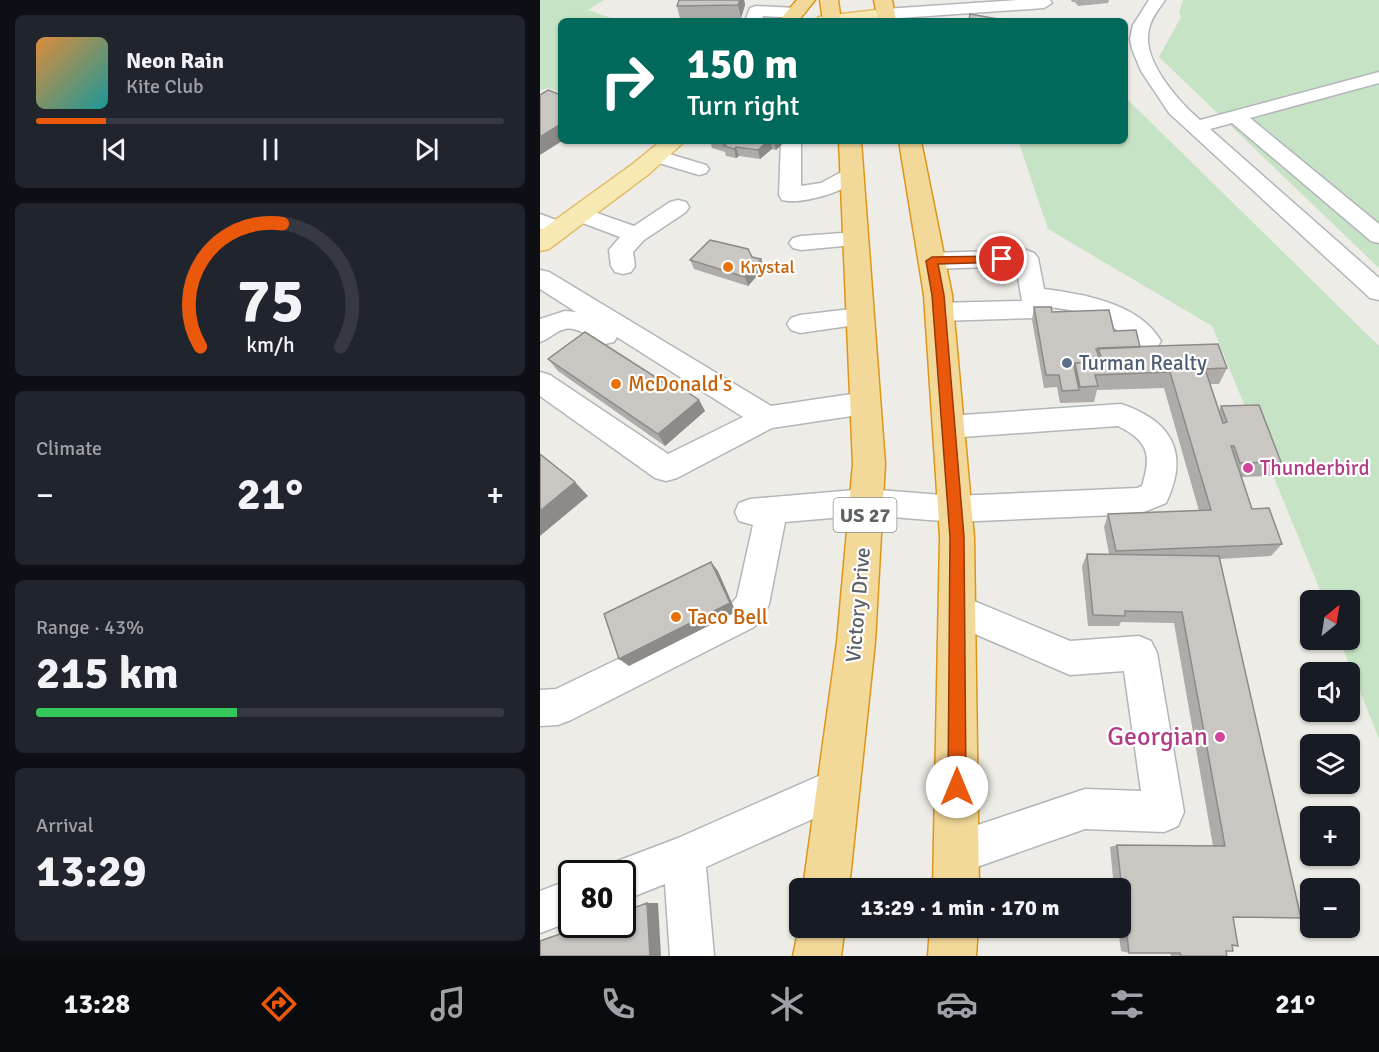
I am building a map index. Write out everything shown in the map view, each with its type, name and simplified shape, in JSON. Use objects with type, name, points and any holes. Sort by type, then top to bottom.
[{"type":"highway","points":[[829,0],[830,18]]},
{"type":"highway","name":"Victory Drive","points":[[827,878],[856,642],[869,464],[850,144]]},
{"type":"highway","points":[[911,144],[939,312],[955,509],[957,870]]},
{"type":"highway","points":[[817,956],[819,938]]},
{"type":"highway","points":[[952,956],[953,938]]},
{"type":"main road","points":[[844,18],[885,12]]},
{"type":"main road","points":[[546,231],[580,213],[665,148]]},
{"type":"lane","points":[[1157,0],[1139,31],[1142,50],[1151,74],[1176,109],[1379,292]]},
{"type":"lane","points":[[885,12],[1044,3]]},
{"type":"lane","points":[[754,18],[756,11],[797,11]]},
{"type":"lane","points":[[1196,127],[1379,77]]},
{"type":"lane","points":[[1236,117],[1379,236]]},
{"type":"lane","points":[[788,144],[789,195]]},
{"type":"lane","points":[[665,148],[699,169]]},
{"type":"lane","points":[[789,195],[827,188],[854,206]]},
{"type":"lane","points":[[789,195],[804,200],[825,199],[854,206]]},
{"type":"lane","points":[[801,243],[854,206]]},
{"type":"lane","points":[[623,266],[621,250],[636,235],[678,207]]},
{"type":"lane","points":[[580,213],[636,235]]},
{"type":"lane","points":[[932,261],[1026,258],[1036,309],[939,312]]},
{"type":"lane","points":[[540,278],[767,418]]},
{"type":"lane","points":[[1034,296],[1099,306],[1134,327],[1148,341]]},
{"type":"lane","points":[[540,319],[572,298]]},
{"type":"lane","points":[[800,324],[860,317]]},
{"type":"lane","points":[[540,333],[561,321],[574,320],[588,323],[676,381],[705,379]]},
{"type":"lane","points":[[540,354],[563,335],[579,330],[601,332]]},
{"type":"lane","points":[[540,369],[642,441],[654,462]]},
{"type":"lane","points":[[540,382],[654,462]]},
{"type":"lane","points":[[654,462],[767,418],[865,403]]},
{"type":"lane","points":[[540,708],[558,707],[742,616],[752,604],[761,511],[866,502],[955,509],[1139,501],[1155,494],[1161,476],[1163,450],[1155,436],[1146,426],[1121,415],[948,427]]},
{"type":"lane","points":[[957,610],[1070,658],[1139,653],[1164,812],[1085,809],[957,870]]},
{"type":"lane","points":[[636,875],[684,856],[839,787]]},
{"type":"lane","points":[[684,856],[692,956]]},
{"type":"lane","points":[[540,912],[558,905]]},
{"type":"green space","points":[[540,0],[604,0],[588,10],[611,18],[558,18],[558,91],[547,88],[540,91]]},
{"type":"green space","points":[[1183,0],[1379,0],[1379,268],[1159,57],[1181,17],[1179,12]]},
{"type":"green space","points":[[1128,100],[1379,346],[1379,739],[1360,692],[1360,662],[1348,662],[1343,650],[1360,650],[1360,590],[1320,590],[1212,326],[1048,229],[1019,144],[1128,144]]},
{"type":"building","points":[[679,0],[740,0],[738,5],[677,6]]},
{"type":"building","points":[[970,14],[992,18],[969,18]]},
{"type":"building","points":[[548,90],[558,94],[558,126],[540,137],[540,95]]},
{"type":"building","points":[[726,144],[765,144],[758,150],[736,147],[734,149],[724,146]]},
{"type":"building","points":[[710,240],[748,249],[752,257],[761,259],[745,277],[690,260]]},
{"type":"building","name":"Turman Realty","points":[[1034,307],[1051,307],[1052,312],[1109,310],[1114,331],[1136,330],[1140,347],[1096,349],[1101,362],[1075,363],[1079,390],[1062,391],[1059,375],[1046,375]]},
{"type":"building","name":"McDonald's","points":[[585,332],[674,389],[678,386],[699,400],[658,434],[548,359]]},
{"type":"building","name":"Thunderbird","points":[[1218,344],[1227,368],[1205,369],[1223,423],[1227,422],[1221,406],[1259,405],[1281,462],[1240,463],[1234,446],[1231,446],[1252,509],[1269,508],[1282,544],[1116,551],[1108,514],[1211,510],[1170,372],[1095,375],[1098,386],[1080,387],[1075,363],[1103,362],[1098,348]]},
{"type":"building","points":[[540,454],[575,482],[540,511]]},
{"type":"building","name":"Georgian","points":[[1087,554],[1219,556],[1300,918],[1233,917],[1238,946],[1232,945],[1233,951],[1226,951],[1227,956],[1129,953],[1127,938],[1131,938],[1131,878],[1121,878],[1117,845],[1225,846],[1182,612],[1125,611],[1125,616],[1093,615]]},
{"type":"building","name":"Taco Bell","points":[[711,562],[730,603],[619,659],[604,614]]},
{"type":"building","points":[[647,903],[650,956],[540,956],[540,941],[558,935],[558,938],[636,938],[636,907]]},
{"type":"place","name":"Krystal","points":[[728,267]]},
{"type":"place","name":"Turman Realty","points":[[1067,363]]},
{"type":"place","name":"McDonald's","points":[[616,384]]},
{"type":"place","name":"Thunderbird","points":[[1248,468]]},
{"type":"place","name":"Taco Bell","points":[[676,617]]},
{"type":"place","name":"Georgian","points":[[1220,737]]},
{"type":"route","points":[[957,787],[957,537],[938,295],[932,261],[1002,259]]}]
